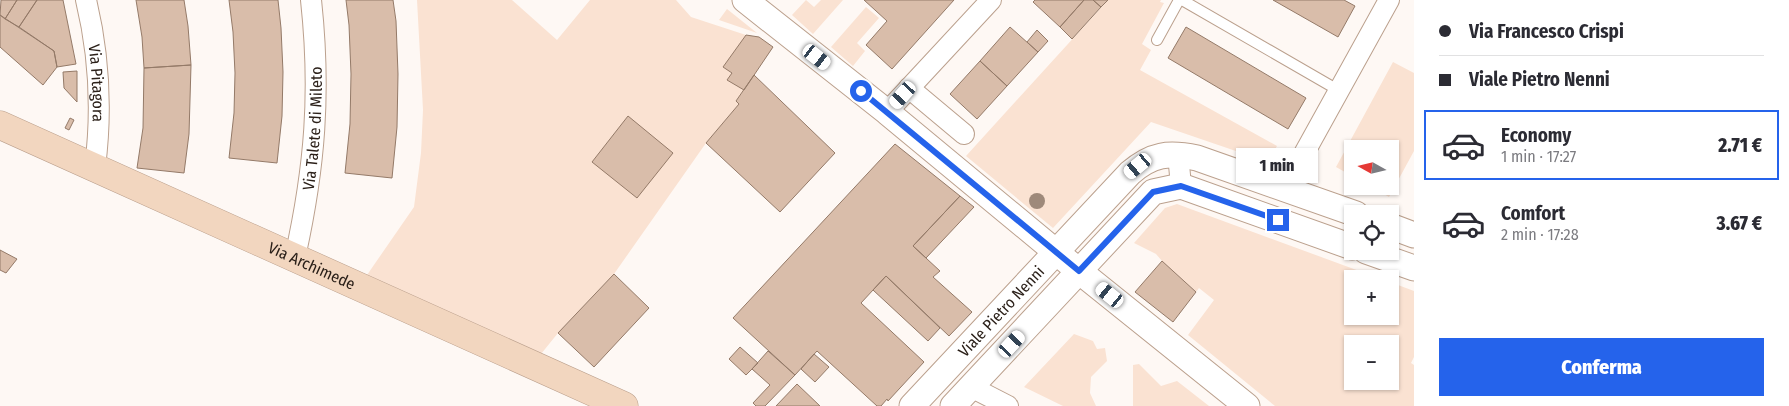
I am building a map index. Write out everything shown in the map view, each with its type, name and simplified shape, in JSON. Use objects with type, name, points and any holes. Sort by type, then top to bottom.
[{"type":"main road","name":"Via Archimede","points":[[0,125],[624,406]]},
{"type":"street","name":"Via Pitagora","points":[[86,0],[97,68],[98,105],[95,167]]},
{"type":"street","name":"Via Talete di Mileto","points":[[295,257],[306,204],[316,123],[317,78],[311,0]]},
{"type":"street","points":[[745,0],[887,112],[1079,271],[1247,406]]},
{"type":"street","points":[[887,112],[991,0]]},
{"type":"street","points":[[1285,188],[1389,0]]},
{"type":"street","points":[[909,88],[964,134]]},
{"type":"street","points":[[1178,154],[1181,186]]},
{"type":"street","name":"Viale Pietro Nenni","points":[[912,406],[1138,166],[1151,159],[1163,155],[1178,154],[1197,158],[1344,210]]},
{"type":"street","points":[[1138,166],[1153,192],[1181,186],[1344,243]]},
{"type":"street","name":"Viale Pietro Nenni","points":[[953,406],[1153,192]]},
{"type":"street","points":[[1399,229],[1414,235]]},
{"type":"street","points":[[1391,260],[1414,268]]},
{"type":"street","points":[[971,387],[1008,406]]},
{"type":"lane","points":[[1157,40],[1181,0],[1338,90]]},
{"type":"shaded area","points":[[417,0],[512,0],[557,40],[590,0],[676,0],[691,17],[746,35],[759,37],[773,47],[736,101],[739,104],[706,143],[614,274],[558,333],[541,354],[367,275],[414,207],[421,153],[423,110]]},
{"type":"shaded area","points":[[806,0],[814,7],[821,0],[843,0],[813,34],[792,15]]},
{"type":"shaded area","points":[[1108,0],[1161,0],[1160,2],[1164,3],[1142,44],[1151,50],[1140,70],[1277,146],[1268,162],[1151,122],[1053,228],[966,156]]},
{"type":"shaded area","points":[[866,7],[879,18],[857,43],[865,51],[853,66],[831,47]]},
{"type":"shaded area","points":[[727,9],[757,33],[719,20]]},
{"type":"shaded area","points":[[1393,62],[1414,73],[1414,151],[1399,179],[1399,140],[1351,140]]},
{"type":"shaded area","points":[[1344,152],[1344,172],[1336,167]]},
{"type":"shaded area","points":[[1177,204],[1357,270],[1344,270],[1344,325],[1399,325],[1399,285],[1414,291],[1414,357],[1411,363],[1414,365],[1414,406],[1275,406],[1188,335],[1214,300],[1199,288],[1196,292],[1156,254],[1134,243],[1165,208]]},
{"type":"shaded area","points":[[1074,334],[1093,341],[1097,349],[1105,348],[1107,361],[1091,377],[1090,393],[1096,406],[1063,406],[1024,387]]},
{"type":"shaded area","points":[[1139,364],[1161,386],[1177,381],[1209,406],[1133,406],[1133,365]]},
{"type":"building","points":[[1,0],[17,0],[5,19],[0,15]]},
{"type":"building","points":[[17,0],[37,0],[19,27],[5,19]]},
{"type":"building","points":[[37,0],[63,0],[76,64],[57,67],[54,51],[19,27]]},
{"type":"building","points":[[136,0],[184,0],[191,65],[144,68],[142,37]]},
{"type":"building","points":[[229,0],[278,0],[283,72],[282,116],[277,163],[229,158],[234,113],[235,73]]},
{"type":"building","points":[[346,0],[393,0],[396,21],[398,74],[397,127],[392,178],[345,173],[350,124],[351,74]]},
{"type":"building","points":[[864,0],[954,0],[892,69],[866,45],[887,21]]},
{"type":"building","points":[[1035,0],[1084,0],[1060,27],[1033,2]]},
{"type":"building","points":[[1084,0],[1093,0],[1101,7],[1072,39],[1060,27]]},
{"type":"building","points":[[1093,0],[1108,0],[1101,7]]},
{"type":"building","points":[[1273,0],[1344,0],[1355,6],[1338,37]]},
{"type":"building","points":[[0,15],[54,51],[57,67],[43,85],[0,47]]},
{"type":"building","points":[[1010,27],[1038,52],[1007,86],[980,61]]},
{"type":"building","points":[[1186,27],[1306,98],[1288,129],[1168,58]]},
{"type":"building","points":[[1037,30],[1048,41],[1038,52],[1027,42]]},
{"type":"building","points":[[746,35],[759,37],[773,47],[744,90],[727,80],[732,73],[723,67]]},
{"type":"building","points":[[980,61],[1007,86],[977,119],[950,94]]},
{"type":"building","points":[[191,65],[189,134],[184,173],[137,168],[143,128],[144,68]]},
{"type":"building","points":[[77,71],[77,102],[64,88],[63,72]]},
{"type":"building","points":[[754,75],[835,153],[780,212],[706,143],[739,104],[736,101]]},
{"type":"building","points":[[628,116],[673,153],[637,198],[592,162]]},
{"type":"building","points":[[70,118],[74,120],[69,130],[65,128]]},
{"type":"building","points":[[895,144],[960,196],[913,246],[940,271],[933,277],[972,312],[949,336],[886,276],[861,303],[924,362],[888,401],[887,399],[881,406],[877,406],[817,351],[795,375],[733,318]]},
{"type":"building","points":[[960,196],[974,207],[926,258],[913,246]]},
{"type":"building","points":[[0,250],[17,259],[6,273],[0,270]]},
{"type":"building","points":[[1162,261],[1196,292],[1173,322],[1135,292]]},
{"type":"building","points":[[614,274],[649,308],[594,367],[558,333]]},
{"type":"building","points":[[886,276],[940,328],[928,341],[873,290]]},
{"type":"building","points":[[740,347],[758,363],[746,375],[729,359]]},
{"type":"building","points":[[768,351],[795,375],[765,406],[756,406],[753,403],[770,385],[752,369]]},
{"type":"building","points":[[814,354],[829,367],[815,382],[801,369]]},
{"type":"building","points":[[797,384],[820,406],[776,406]]},
{"type":"route","points":[[861,91],[1079,271],[1153,192],[1168,188],[1181,186],[1278,220]]}]
